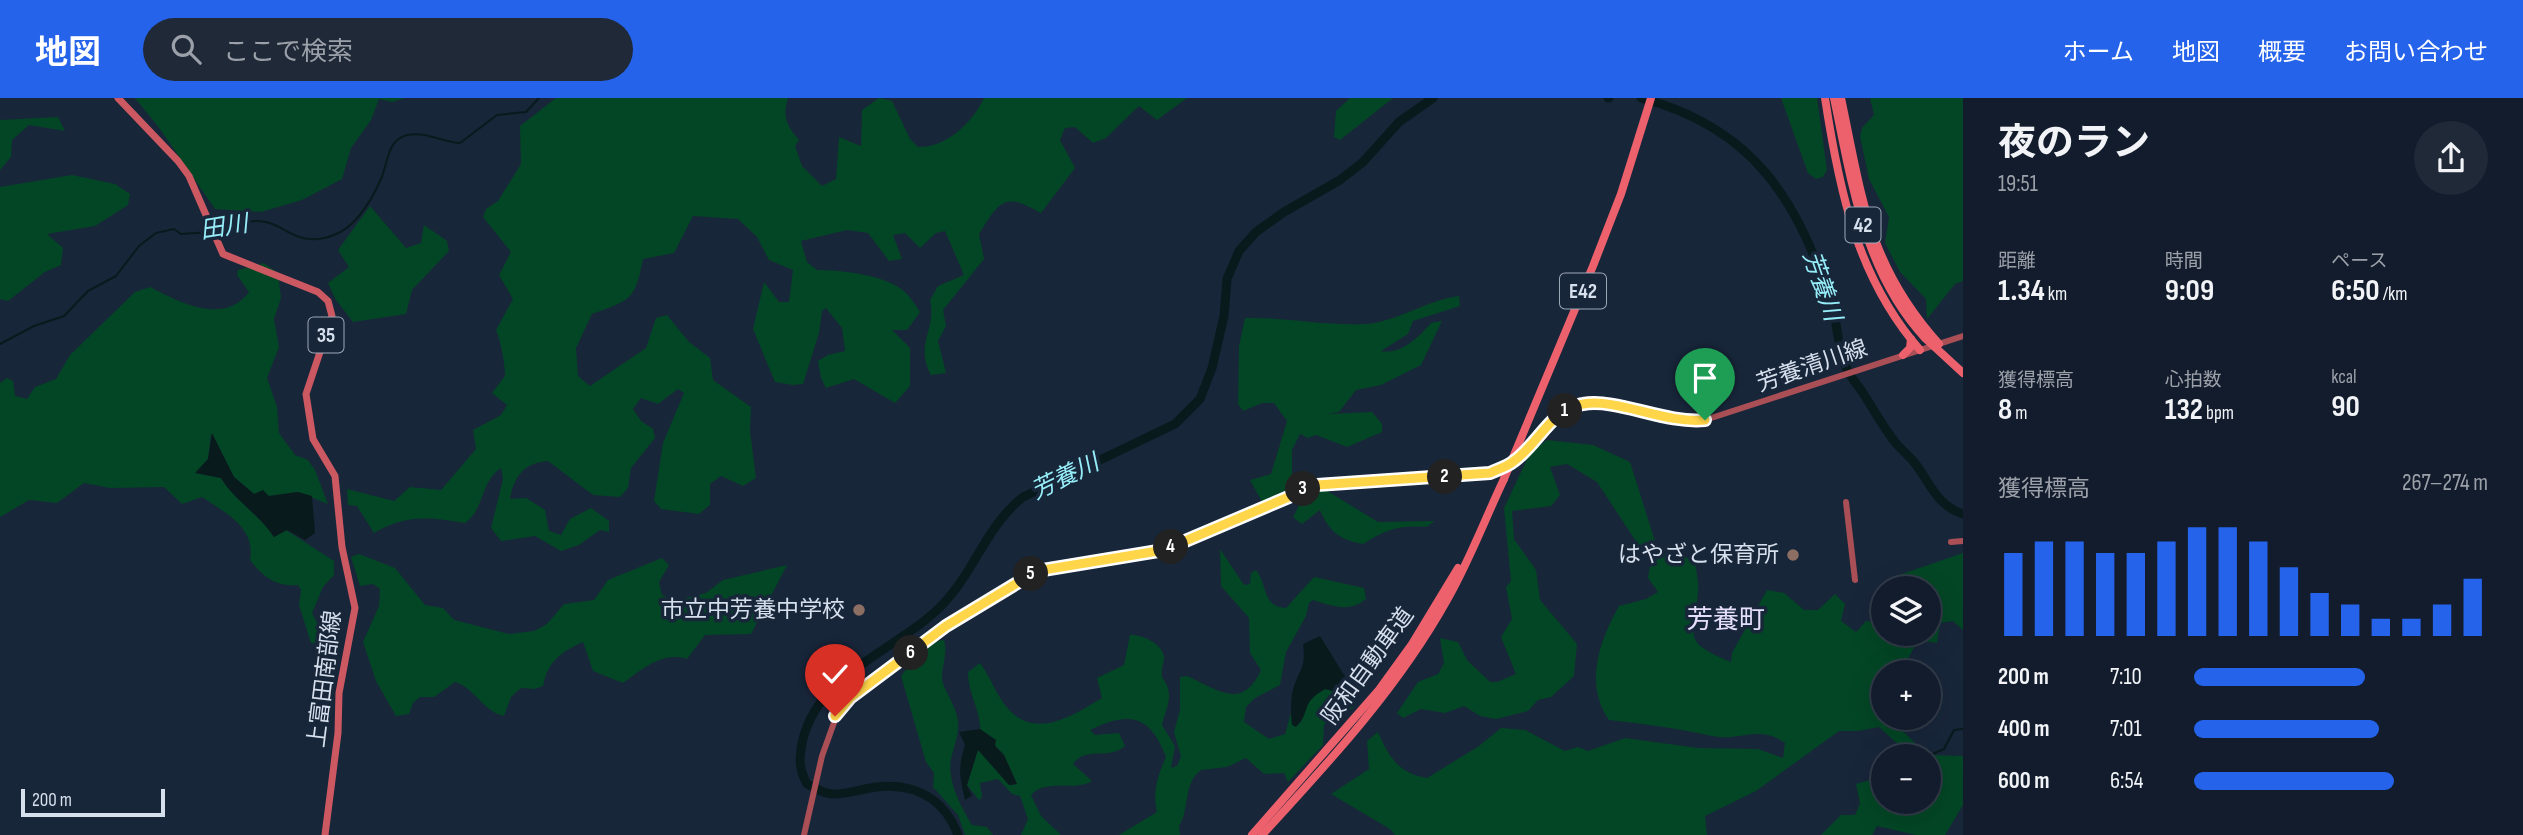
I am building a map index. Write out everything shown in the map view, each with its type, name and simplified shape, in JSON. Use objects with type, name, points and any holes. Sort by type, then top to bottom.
[{"type":"highway","name":"阪和自動車道","points":[[1252,835],[1293,796],[1384,695],[1448,599],[1504,479],[1593,266],[1621,194],[1651,98]]},
{"type":"highway","points":[[1825,98],[1839,183],[1859,251],[1880,296],[1920,350]]},
{"type":"highway","name":"42","points":[[1834,98],[1870,248],[1890,291],[1925,338],[1963,373]]},
{"type":"highway","points":[[1841,98],[1861,197],[1878,252],[1896,289],[1939,344]]},
{"type":"highway","points":[[1903,355],[1910,348],[1911,339]]},
{"type":"highway","name":"阪和自動車道","points":[[1262,835],[1276,814]]},
{"type":"main road","name":"上富田南部線","points":[[118,98],[189,176],[223,254],[318,292],[331,308],[332,316],[306,394],[313,439],[335,476],[342,543],[355,608],[341,677],[338,733],[325,835]]},
{"type":"main road","name":"芳養清川線","points":[[804,835],[835,716],[850,698],[946,626],[1037,571],[1164,550],[1317,485],[1490,473],[1515,461],[1554,419],[1583,404],[1600,404],[1675,420],[1705,420],[1864,366],[1963,336]]},
{"type":"main road","points":[[1846,502],[1855,580]]},
{"type":"main road","points":[[1951,542],[1963,541]]},
{"type":"green space","points":[[135,98],[405,98],[392,102],[379,99],[371,120],[351,148],[342,179],[302,200],[261,212],[215,209],[160,129]]},
{"type":"green space","points":[[556,98],[788,98],[786,116],[789,126],[799,140],[795,146],[802,166],[822,186],[836,179],[839,137],[861,146],[862,110],[879,98],[892,101],[910,139],[918,147],[948,139],[973,116],[984,98],[1187,98],[1157,120],[1139,106],[1106,138],[1093,143],[1075,127],[1065,128],[1060,140],[1075,168],[1041,213],[1019,203],[1004,203],[992,213],[979,234],[984,259],[943,310],[946,326],[938,341],[946,373],[931,375],[925,354],[931,320],[930,300],[938,286],[964,275],[945,231],[936,233],[920,248],[905,233],[893,235],[902,259],[889,261],[868,233],[847,230],[801,241],[807,262],[817,270],[851,273],[889,282],[907,294],[920,312],[907,330],[892,330],[910,348],[910,386],[895,403],[854,379],[826,388],[818,361],[828,355],[845,351],[842,328],[826,308],[822,311],[819,333],[803,384],[775,382],[753,329],[764,282],[779,302],[789,302],[793,270],[769,260],[757,237],[738,219],[693,216],[674,253],[643,259],[637,283],[629,297],[592,314],[576,348],[578,376],[590,386],[646,348],[656,318],[667,315],[689,342],[710,358],[713,380],[751,407],[750,431],[756,478],[743,486],[721,476],[710,484],[710,505],[699,514],[661,509],[654,501],[663,443],[684,393],[678,389],[658,404],[641,398],[633,409],[641,421],[653,429],[655,438],[631,468],[628,488],[620,497],[593,495],[548,461],[526,468],[517,477],[510,499],[526,498],[545,510],[549,531],[561,535],[570,519],[591,508],[609,521],[609,532],[600,530],[579,545],[561,551],[535,536],[501,541],[491,528],[503,479],[501,468],[489,481],[476,510],[465,523],[440,519],[407,520],[374,533],[357,506],[348,505],[347,489],[394,501],[410,487],[441,490],[476,449],[473,430],[501,415],[507,405],[492,393],[505,376],[496,330],[513,299],[499,275],[511,252],[483,217],[486,209],[498,201],[521,164],[520,126]]},
{"type":"green space","points":[[1350,98],[1393,98],[1340,140],[1334,137],[1336,111]]},
{"type":"green space","points":[[1781,98],[1817,98],[1827,170],[1823,177],[1816,179],[1808,173]]},
{"type":"green space","points":[[1870,98],[1963,98],[1963,281],[1955,284],[1927,319],[1926,299],[1900,272],[1885,243],[1889,217],[1869,179],[1860,136],[1862,128],[1874,115]]},
{"type":"green space","points":[[58,117],[65,131],[29,125],[12,140],[11,157],[0,170],[0,120]]},
{"type":"green space","points":[[72,175],[115,184],[130,194],[128,205],[95,226],[47,234],[63,248],[61,265],[45,272],[8,301],[0,299],[0,187]]},
{"type":"green space","points":[[370,206],[406,248],[421,243],[424,225],[447,241],[449,251],[412,290],[406,314],[353,322],[336,300],[328,283],[349,267],[338,250]]},
{"type":"green space","points":[[264,263],[278,273],[281,298],[274,319],[279,347],[267,378],[277,407],[279,433],[295,455],[308,460],[315,470],[328,504],[298,492],[269,496],[254,494],[234,477],[211,434],[208,459],[197,473],[221,478],[274,537],[286,530],[334,561],[334,575],[323,587],[312,613],[328,645],[311,643],[299,605],[301,590],[298,585],[271,580],[260,571],[250,560],[251,549],[244,530],[202,497],[182,504],[164,487],[110,488],[84,483],[57,503],[29,500],[0,517],[0,383],[7,378],[13,381],[15,396],[27,399],[35,387],[56,379],[70,355],[135,292],[150,287],[201,308],[227,308],[239,302],[249,292],[237,275],[238,270]]},
{"type":"green space","points":[[1459,296],[1460,306],[1413,321],[1408,334],[1381,351],[1402,348],[1431,323],[1442,321],[1421,365],[1381,385],[1356,390],[1339,412],[1327,414],[1372,412],[1382,424],[1382,432],[1347,447],[1316,435],[1308,438],[1300,434],[1292,450],[1292,487],[1262,502],[1250,480],[1271,474],[1287,421],[1274,403],[1262,403],[1243,411],[1238,404],[1239,346],[1245,318],[1365,324]]},
{"type":"green space","points":[[1547,440],[1593,445],[1630,462],[1655,541],[1641,549],[1597,482],[1567,464],[1550,467],[1560,495],[1551,506],[1512,511],[1514,539],[1536,570],[1540,600],[1577,644],[1574,676],[1551,697],[1538,700],[1528,711],[1496,719],[1480,716],[1464,706],[1445,713],[1421,709],[1403,718],[1397,713],[1418,682],[1438,674],[1444,663],[1440,638],[1458,642],[1467,660],[1490,682],[1516,674],[1501,637],[1512,619],[1506,587],[1511,581],[1504,508],[1530,453]]},
{"type":"green space","points":[[1324,489],[1378,522],[1435,521],[1426,527],[1393,530],[1363,544],[1355,542],[1336,534],[1320,510],[1302,524],[1293,517],[1305,493]]},
{"type":"green space","points":[[1220,549],[1244,585],[1250,584],[1251,573],[1256,570],[1269,599],[1278,607],[1286,608],[1314,577],[1364,588],[1366,599],[1347,607],[1313,600],[1309,603],[1306,616],[1286,652],[1280,685],[1255,698],[1246,707],[1244,722],[1269,739],[1285,734],[1291,713],[1292,725],[1301,722],[1309,698],[1325,689],[1353,697],[1354,708],[1335,713],[1324,725],[1323,745],[1288,782],[1284,773],[1264,774],[1246,758],[1227,767],[1201,770],[1195,775],[1189,789],[1185,812],[1179,826],[1180,835],[1119,835],[1157,812],[1157,784],[1166,757],[1153,732],[1145,725],[1127,719],[1104,724],[1090,730],[1095,735],[1119,733],[1125,746],[1112,752],[1085,755],[1073,764],[1092,781],[1077,785],[1044,787],[1031,795],[1041,816],[1061,835],[1021,835],[1028,819],[1020,796],[1012,794],[998,779],[980,783],[982,797],[979,800],[967,785],[978,749],[1009,785],[1017,784],[1004,755],[980,729],[968,672],[980,663],[1001,700],[1016,716],[1040,724],[1053,722],[1066,718],[1102,698],[1097,678],[1124,665],[1130,635],[1141,636],[1157,645],[1164,655],[1162,677],[1169,695],[1162,725],[1175,746],[1171,768],[1177,766],[1181,757],[1174,732],[1180,710],[1180,677],[1187,676],[1219,691],[1238,694],[1254,683],[1261,670],[1250,653],[1249,618],[1221,586]]},
{"type":"green space","points":[[1672,550],[1695,562],[1698,587],[1694,635],[1703,648],[1731,662],[1732,653],[1767,590],[1784,593],[1804,610],[1818,610],[1835,594],[1845,604],[1841,621],[1856,632],[1866,621],[1871,622],[1871,646],[1915,646],[1907,660],[1871,660],[1871,729],[1839,731],[1756,791],[1705,816],[1707,835],[1395,835],[1390,829],[1331,794],[1369,769],[1367,741],[1378,732],[1386,749],[1402,768],[1427,778],[1479,746],[1501,728],[1525,730],[1565,751],[1578,747],[1588,751],[1625,738],[1698,748],[1758,749],[1783,758],[1785,743],[1776,737],[1758,734],[1722,737],[1609,720],[1597,692],[1600,648],[1619,606],[1646,599],[1658,592],[1648,578],[1651,561]]},
{"type":"green space","points":[[1963,553],[1963,630],[1953,621],[1941,623],[1941,576],[1896,576]]},
{"type":"green space","points":[[359,554],[395,568],[425,605],[443,608],[454,620],[509,634],[534,631],[547,624],[564,604],[594,600],[608,580],[662,558],[669,565],[659,582],[662,595],[673,601],[706,593],[723,580],[787,565],[751,634],[705,635],[687,659],[661,659],[623,683],[593,671],[583,642],[557,658],[548,670],[543,686],[535,689],[521,688],[511,697],[504,716],[490,710],[455,682],[434,697],[420,697],[413,703],[409,714],[396,716],[376,681],[363,642],[379,606],[380,589],[373,584],[360,586],[351,557]]},
{"type":"green space","points":[[944,640],[943,682],[958,722],[950,767],[953,785],[972,825],[987,827],[993,835],[965,835],[958,815],[933,787],[934,773],[926,762],[901,676],[924,648]]},
{"type":"green space","points":[[1882,730],[1902,730],[1916,744],[1898,744]]},
{"type":"green space","points":[[1941,755],[1963,756],[1963,805],[1945,835],[1916,835],[1877,826],[1872,835],[1821,835],[1841,815],[1855,815],[1860,803],[1856,784],[1871,780],[1871,814],[1941,814]]},
{"type":"shaded area","points":[[212,433],[234,477],[254,494],[263,490],[269,496],[298,492],[312,496],[315,533],[305,540],[287,530],[274,537],[221,478],[195,473],[208,459]]},
{"type":"shaded area","points":[[1320,636],[1357,696],[1325,689],[1312,699],[1296,727],[1292,725],[1291,700],[1303,662],[1303,644]]},
{"type":"shaded area","points":[[980,729],[996,740],[995,746],[1004,755],[1017,784],[1009,785],[978,750],[967,785],[972,796],[965,800],[960,772],[965,745],[959,732]]},
{"type":"waterway","name":"田川","points":[[217,230],[258,221],[276,225],[292,234],[310,239],[334,235],[349,226],[368,203],[381,179],[389,153],[400,138],[420,134],[460,143],[497,115],[526,112],[539,98]]},
{"type":"waterway","name":"芳養川","points":[[958,835],[945,811],[936,802],[915,791],[890,786],[833,794],[807,784],[800,757],[803,739],[812,716],[826,696],[843,679],[925,621],[943,604],[964,578],[1000,521],[1023,497],[1175,424],[1200,399],[1212,368],[1224,316],[1227,279],[1239,251],[1256,232],[1284,212],[1340,180],[1363,162],[1399,122],[1433,98]]},
{"type":"waterway","name":"芳養川","points":[[1641,98],[1680,111],[1714,128],[1742,149],[1766,173],[1786,201],[1818,267],[1832,305],[1841,352],[1850,374],[1891,436],[1915,463],[1936,494],[1947,506],[1963,514]]},
{"type":"waterway","name":"田川","points":[[0,344],[34,326],[64,316],[88,291],[116,276],[139,246],[156,233],[174,229],[181,234],[211,232]]},
{"type":"waterway","points":[[1941,750],[1954,730],[1963,729]]},
{"type":"place","name":"はやざと保育所","points":[[1793,555]]},
{"type":"place","name":"市立中芳養中学校","points":[[859,610]]},
{"type":"district","name":"芳養町","points":[[1726,620]]},
{"type":"route","points":[[835,716],[850,698],[946,626],[1037,571],[1164,550],[1287,495],[1317,485],[1490,473],[1515,461],[1554,419],[1583,404],[1600,404],[1675,420],[1705,420]]}]
